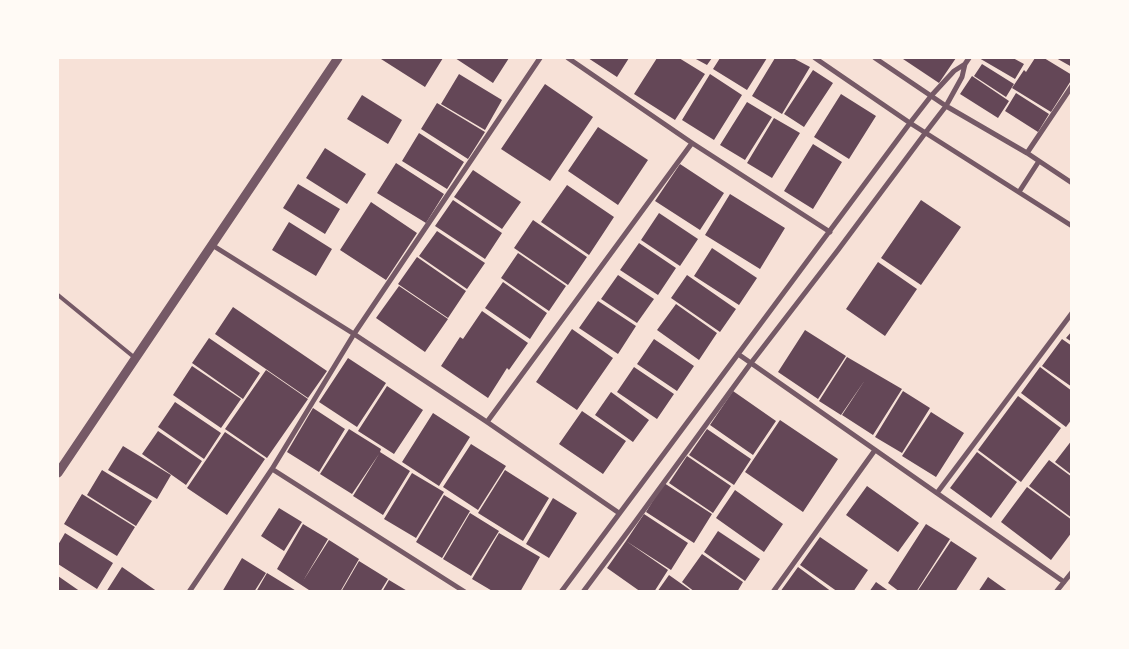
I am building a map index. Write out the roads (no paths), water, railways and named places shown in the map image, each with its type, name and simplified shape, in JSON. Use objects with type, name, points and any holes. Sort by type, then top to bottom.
[{"type":"street","points":[[58,473],[338,58]]},
{"type":"street","points":[[189,592],[272,469],[354,334],[540,58]]},
{"type":"street","points":[[568,58],[692,143],[830,232]]},
{"type":"street","points":[[815,58],[910,123],[1072,226]]},
{"type":"street","points":[[874,58],[946,106],[1027,153],[1072,184]]},
{"type":"street","points":[[583,592],[752,363],[946,106],[962,78],[965,64],[969,58]]},
{"type":"street","points":[[560,592],[910,123],[954,71],[965,64]]},
{"type":"street","points":[[1027,153],[1072,86]]},
{"type":"street","points":[[487,422],[692,143]]},
{"type":"street","points":[[1018,192],[1039,161]]},
{"type":"street","points":[[212,245],[354,334],[487,422],[619,513]]},
{"type":"street","points":[[937,493],[1072,313]]},
{"type":"street","points":[[738,354],[1064,582]]},
{"type":"street","points":[[773,592],[875,450]]},
{"type":"street","points":[[272,469],[465,592]]},
{"type":"street","points":[[1056,592],[1072,572]]},
{"type":"lane","points":[[58,295],[135,358]]}]
